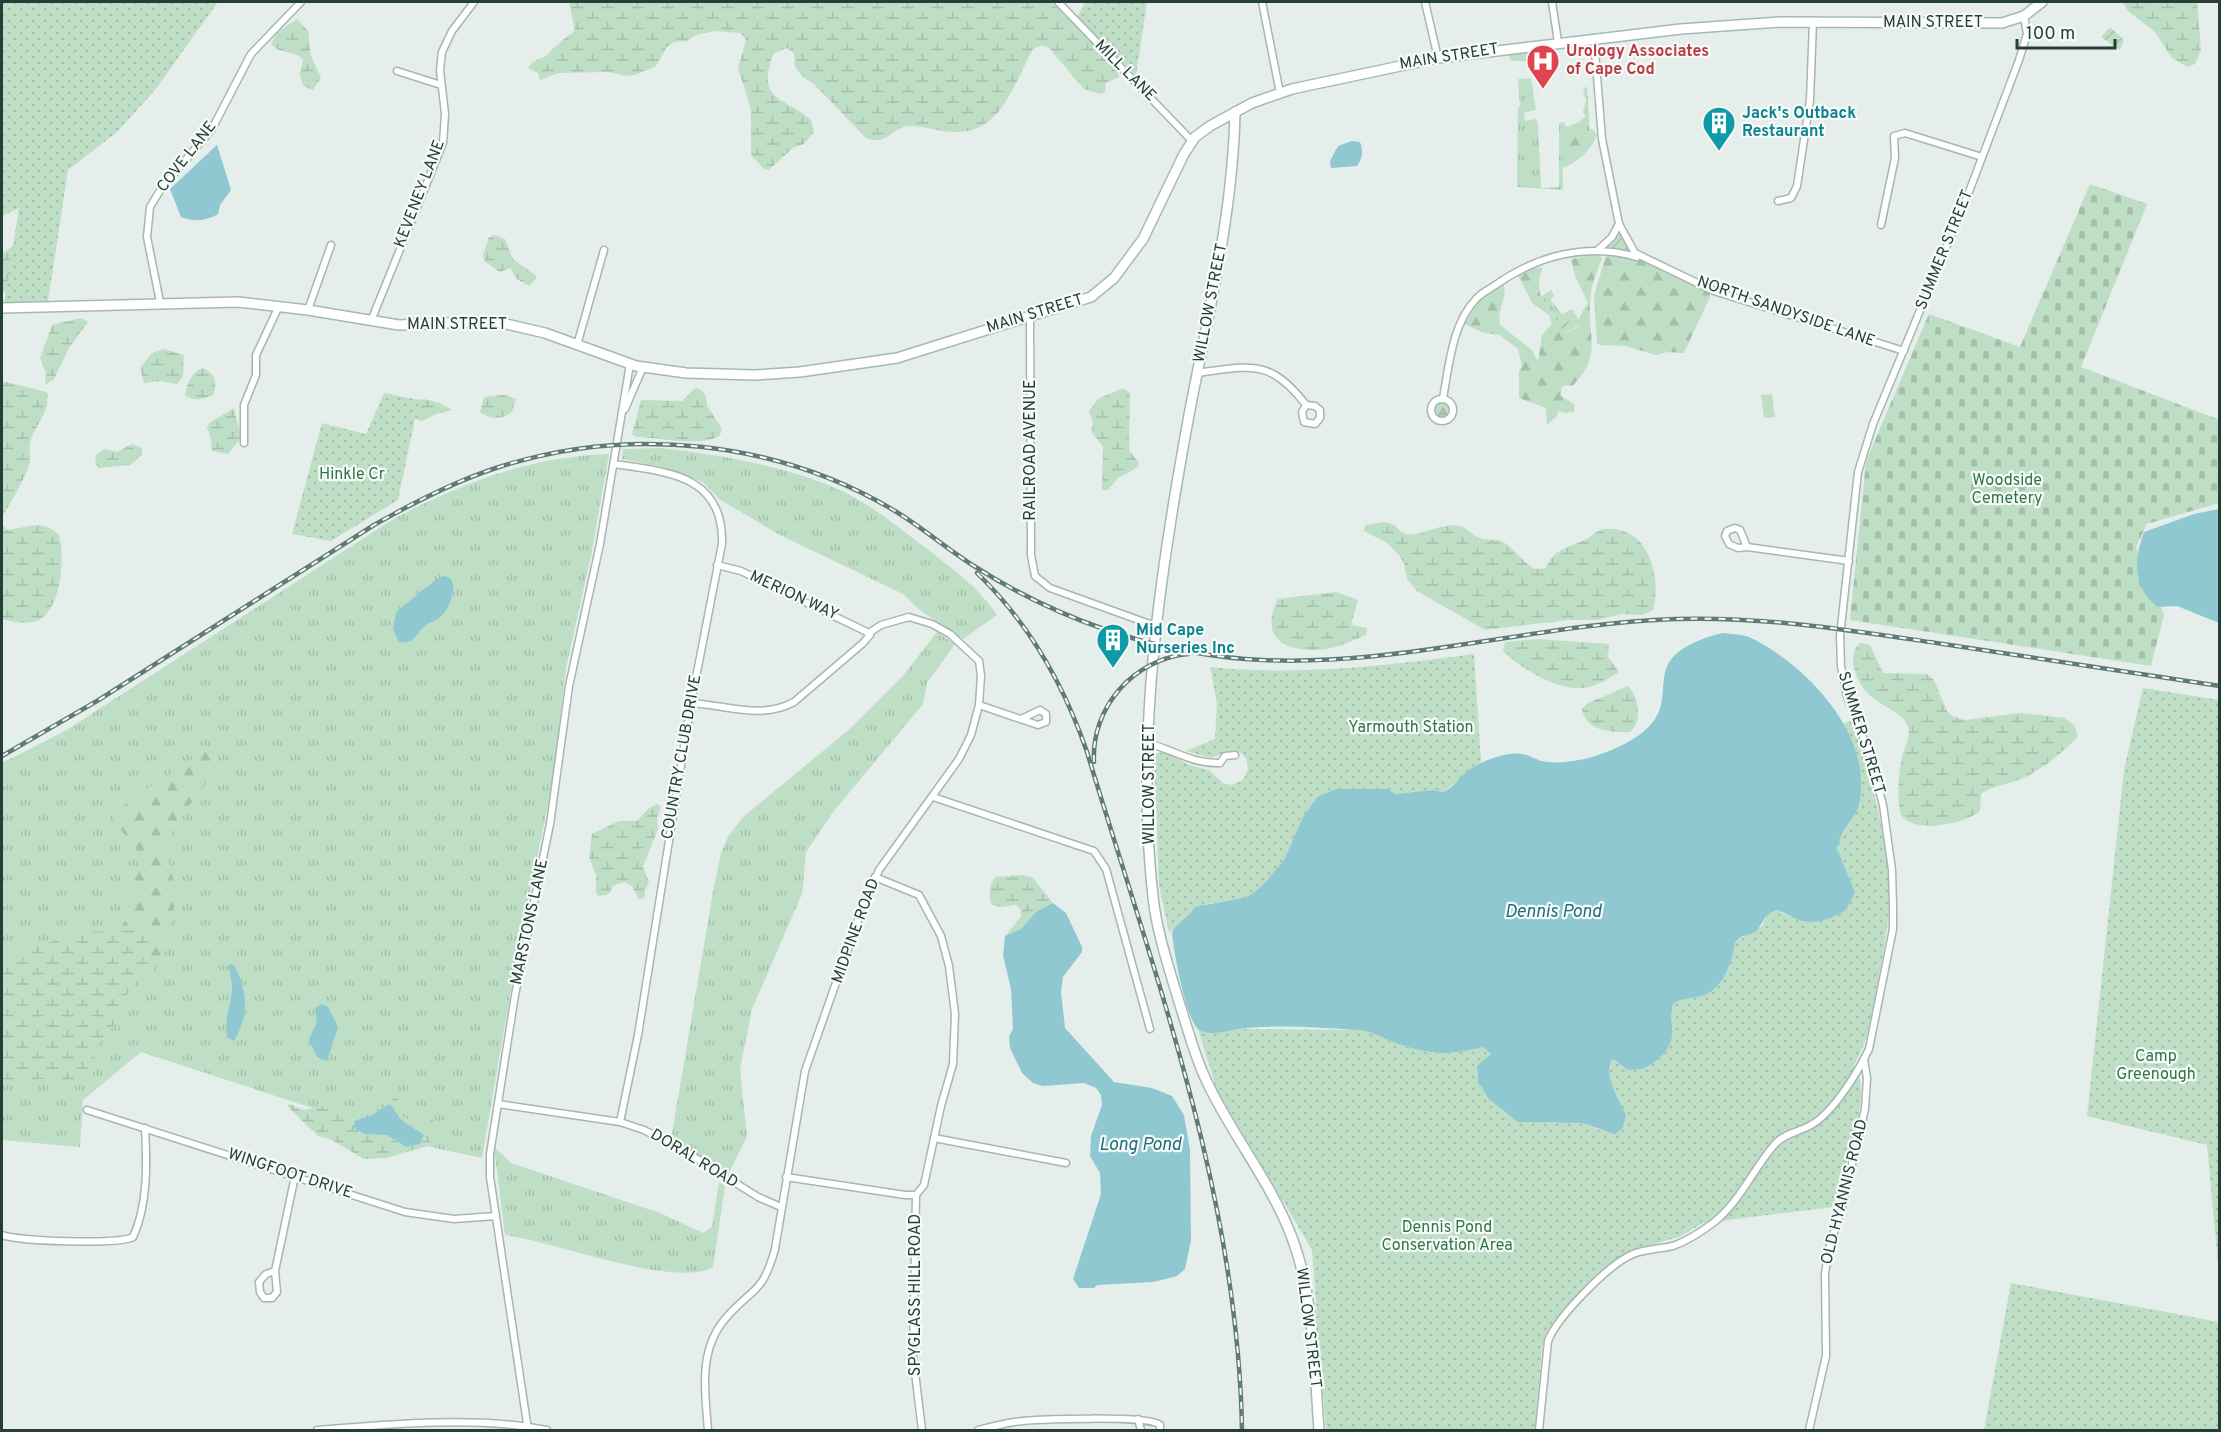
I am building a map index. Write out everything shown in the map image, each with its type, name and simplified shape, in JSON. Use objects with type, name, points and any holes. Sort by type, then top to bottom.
[{"type":"main road","name":"MAIN STREET","points":[[2,308],[160,302],[238,302],[408,325],[493,321],[520,326],[630,364],[686,373],[755,375],[872,363],[909,355],[1084,301],[1114,278],[1143,239],[1192,141],[1203,130],[1235,112],[1281,93],[1371,70],[1438,58],[1558,42],[1726,25],[1813,22],[1993,23],[2024,16],[2042,2]]},
{"type":"main road","name":"WILLOW STREET","points":[[1235,112],[1231,184],[1173,504],[1158,627],[1148,743],[1150,869],[1158,929],[1203,1073],[1273,1195],[1299,1259],[1309,1311],[1319,1431]]},
{"type":"street","name":"COVE LANE","points":[[160,302],[148,244],[150,207],[161,189],[212,129],[251,54],[301,2]]},
{"type":"street","name":"KEVENEY LANE","points":[[371,321],[443,143],[445,114],[441,85],[442,52],[452,31],[474,2]]},
{"type":"street","name":"MILL LANE","points":[[1058,2],[1192,141]]},
{"type":"street","points":[[1262,2],[1281,93]]},
{"type":"street","points":[[1425,2],[1438,58]]},
{"type":"street","points":[[1552,2],[1558,42]]},
{"type":"street","name":"SUMMER STREET","points":[[1539,1431],[1548,1341],[1566,1314],[1602,1277],[1625,1258],[1683,1242],[1715,1222],[1737,1198],[1779,1140],[1812,1125],[1829,1110],[1864,1060],[1874,1030],[1893,930],[1893,886],[1882,805],[1868,750],[1847,696],[1841,666],[1840,636],[1859,463],[1982,157],[2026,40],[2027,29],[2024,16]]},
{"type":"street","points":[[1778,201],[1791,198],[1797,186],[1810,100],[1813,22]]},
{"type":"street","points":[[1594,38],[1600,132],[1619,224],[1640,258]]},
{"type":"street","points":[[397,71],[441,85]]},
{"type":"street","points":[[1881,225],[1895,158],[1894,136],[1905,133],[1982,157]]},
{"type":"street","points":[[1597,251],[1612,237],[1619,224]]},
{"type":"street","points":[[308,310],[325,255],[331,245]]},
{"type":"street","points":[[577,345],[604,250]]},
{"type":"street","name":"NORTH SANDYSIDE LANE","points":[[1443,398],[1455,337],[1475,299],[1511,274],[1547,256],[1597,251],[1640,258],[1714,291],[1904,351]]},
{"type":"street","points":[[244,442],[244,405],[256,375],[256,355],[279,306]]},
{"type":"street","name":"RAILROAD AVENUE","points":[[1030,316],[1031,555],[1033,570],[1038,581],[1050,588],[1158,627]]},
{"type":"street","name":"MARSTONS LANE","points":[[528,1429],[489,1164],[514,995],[550,824],[569,686],[600,544],[630,364]]},
{"type":"street","name":"MARSTONS LANE","points":[[623,416],[643,367]]},
{"type":"street","points":[[1197,373],[1257,367],[1288,383],[1306,405]]},
{"type":"street","name":"COUNTRY CLUB DRIVE","points":[[614,464],[689,481],[709,494],[719,512],[722,528],[691,702],[638,1035],[620,1122]]},
{"type":"street","points":[[1748,547],[1848,561]]},
{"type":"street","name":"MERION WAY","points":[[717,565],[741,571],[869,633]]},
{"type":"street","name":"MIDPINE ROAD","points":[[691,702],[762,712],[783,708],[794,702],[862,644],[870,635],[869,633],[881,625],[909,617],[932,624],[950,634],[979,661],[981,676],[979,705],[965,748],[875,877],[805,1071],[775,1249],[766,1277],[751,1296],[727,1317],[711,1344],[705,1381],[708,1431]]},
{"type":"street","points":[[979,705],[1021,719]]},
{"type":"street","points":[[1148,743],[1165,747],[1201,764],[1220,766],[1225,756],[1235,755]]},
{"type":"street","points":[[933,797],[1094,851],[1100,857],[1106,869],[1150,1029]]},
{"type":"street","points":[[786,1177],[916,1195],[924,1185],[955,1053],[953,998],[946,949],[919,895],[875,877]]},
{"type":"street","name":"OLD HYANNIS ROAD","points":[[1809,1431],[1826,1356],[1825,1274],[1829,1248],[1842,1207],[1865,1109],[1867,1078],[1864,1060]]},
{"type":"street","name":"DORAL ROAD","points":[[498,1104],[620,1122],[666,1141],[758,1197],[781,1207]]},
{"type":"street","name":"WINGFOOT DRIVE","points":[[87,1110],[415,1214],[454,1219],[496,1216]]},
{"type":"street","points":[[2,1237],[94,1242],[119,1241],[133,1237],[139,1225],[143,1202],[145,1128]]},
{"type":"street","points":[[934,1138],[1066,1163]]},
{"type":"street","points":[[275,1271],[295,1176]]},
{"type":"street","name":"SPYGLASS HILL ROAD","points":[[916,1195],[913,1356],[922,1431]]},
{"type":"street","points":[[1138,1419],[1141,1431]]},
{"type":"street","points":[[978,1431],[1015,1422],[1138,1419],[1158,1421],[1160,1431]]},
{"type":"street","points":[[1015,1422],[1016,1431]]},
{"type":"street","points":[[317,1431],[404,1425],[498,1424],[548,1431]]},
{"type":"green space","points":[[2,2],[218,2],[155,90],[117,132],[68,170],[48,301],[4,303],[19,208],[2,216]]},
{"type":"green space","points":[[569,2],[1051,2],[1117,66],[1119,77],[1106,83],[1105,92],[1101,94],[1084,89],[1049,48],[1042,45],[1033,49],[1004,104],[983,125],[969,131],[953,132],[912,126],[899,129],[880,140],[874,140],[866,138],[814,84],[803,77],[795,67],[794,53],[787,48],[773,54],[769,69],[770,89],[782,101],[811,120],[814,132],[804,144],[794,147],[769,170],[764,169],[751,155],[751,109],[738,68],[746,40],[741,33],[715,31],[696,35],[687,41],[674,42],[667,47],[656,66],[635,75],[626,76],[609,72],[558,73],[540,80],[538,73],[528,68],[530,65],[548,54],[575,31]]},
{"type":"green space","points":[[1085,2],[1147,2],[1136,75],[1077,18]]},
{"type":"green space","points":[[2122,2],[2152,2],[2155,4],[2159,2],[2197,2],[2201,50],[2195,64],[2187,67],[2172,58],[2155,32],[2129,12]]},
{"type":"green space","points":[[297,19],[308,31],[311,56],[321,78],[313,90],[303,86],[300,75],[303,59],[296,54],[279,50],[271,44],[277,33]]},
{"type":"green space","points":[[2110,27],[2124,40],[2120,50],[2101,37]]},
{"type":"green space","points":[[1544,50],[1543,56],[1529,61],[1512,61],[1508,55],[1509,52]]},
{"type":"green space","points":[[1531,78],[1536,110],[1524,113],[1525,121],[1536,119],[1538,125],[1541,188],[1559,187],[1559,123],[1564,122],[1566,127],[1579,122],[1586,116],[1583,112],[1586,100],[1583,90],[1587,86],[1590,135],[1562,139],[1563,190],[1517,187],[1518,108],[1520,106],[1518,79]]},
{"type":"green space","points":[[1591,129],[1597,134],[1592,145],[1578,159],[1562,168],[1562,139],[1590,135]]},
{"type":"green space","name":"Woodside Cemetery","points":[[2090,184],[2147,204],[2081,367],[2220,420],[2219,503],[2147,524],[2136,547],[2164,615],[2151,666],[1850,620],[1866,461],[1929,314],[2020,347]]},
{"type":"green space","points":[[1620,233],[1629,249],[1628,251],[1608,247]]},
{"type":"green space","points":[[495,235],[505,239],[513,259],[537,278],[529,286],[517,279],[510,268],[500,272],[485,262],[483,255],[489,237]]},
{"type":"green space","points":[[14,245],[11,296],[2,290],[2,254]]},
{"type":"green space","points":[[1598,254],[1602,258],[1591,294],[1592,343],[1588,364],[1572,386],[1565,385],[1561,388],[1561,396],[1574,404],[1574,411],[1567,413],[1558,411],[1557,416],[1547,425],[1546,408],[1519,398],[1519,371],[1522,367],[1518,349],[1500,335],[1484,333],[1464,324],[1480,300],[1503,283],[1500,325],[1532,350],[1538,362],[1542,335],[1552,324],[1549,315],[1532,303],[1518,275],[1531,267],[1543,268],[1539,286],[1541,295],[1544,303],[1566,333],[1581,325],[1578,320],[1588,302],[1575,276],[1571,259]]},
{"type":"green space","points":[[1606,255],[1618,255],[1645,262],[1709,291],[1710,297],[1684,353],[1667,352],[1656,355],[1625,346],[1597,343],[1594,296]]},
{"type":"green space","points":[[1551,290],[1555,297],[1552,297],[1551,301],[1562,314],[1572,309],[1577,317],[1566,323],[1552,311],[1545,294]]},
{"type":"green space","points":[[1545,294],[1550,307],[1559,319],[1566,323],[1577,317],[1581,324],[1565,333],[1540,297]]},
{"type":"green space","points":[[81,318],[88,322],[69,348],[54,379],[45,385],[46,373],[40,358],[52,325]]},
{"type":"green space","points":[[164,349],[184,355],[183,377],[177,384],[160,381],[144,383],[140,368],[152,353]]},
{"type":"green space","points":[[203,368],[214,379],[213,395],[192,399],[185,395],[187,387],[195,372]]},
{"type":"green space","points":[[2,381],[47,392],[48,399],[45,411],[31,439],[29,466],[2,516]]},
{"type":"green space","points":[[695,388],[701,390],[706,396],[707,406],[722,429],[720,435],[703,441],[680,441],[636,437],[632,434],[641,400],[682,401]]},
{"type":"green space","points":[[1123,388],[1130,393],[1129,450],[1139,463],[1138,467],[1118,478],[1108,490],[1102,490],[1103,447],[1091,431],[1093,423],[1089,411],[1098,399]]},
{"type":"green space","name":"Hinkle Cr","points":[[384,393],[419,400],[398,500],[331,541],[292,534],[322,423],[366,434]]},
{"type":"green space","points":[[1772,394],[1775,417],[1764,418],[1761,395]]},
{"type":"green space","points":[[504,395],[516,399],[512,412],[496,418],[480,412],[484,397]]},
{"type":"green space","points":[[424,399],[440,403],[452,410],[422,421],[402,415],[415,400]]},
{"type":"green space","points":[[1439,401],[1445,401],[1450,409],[1448,415],[1439,417],[1434,412],[1434,406]]},
{"type":"green space","points":[[234,408],[241,438],[228,454],[212,451],[207,428],[209,423]]},
{"type":"green space","points":[[132,444],[142,448],[142,455],[130,465],[99,468],[95,463],[96,455],[105,449],[117,452]]},
{"type":"green space","points":[[661,448],[708,454],[781,469],[848,494],[889,520],[956,572],[982,596],[997,615],[963,639],[921,611],[903,594],[780,535],[719,499],[703,482],[664,467],[622,459],[623,449]]},
{"type":"green space","points":[[609,454],[591,556],[566,668],[552,785],[516,960],[482,1158],[435,1148],[141,1052],[83,1100],[80,1147],[2,1140],[2,763],[65,731],[395,518],[447,493],[498,474],[552,460]]},
{"type":"green space","points":[[1383,522],[1395,525],[1407,534],[1451,525],[1460,526],[1480,538],[1503,542],[1535,569],[1546,568],[1557,553],[1599,531],[1620,530],[1632,535],[1642,544],[1649,556],[1655,583],[1653,610],[1642,615],[1621,614],[1597,620],[1569,620],[1485,630],[1417,591],[1407,579],[1404,563],[1398,554],[1387,543],[1364,531],[1365,525]]},
{"type":"green space","points":[[2,524],[7,530],[40,525],[59,535],[62,556],[57,593],[47,614],[35,622],[2,619]]},
{"type":"green space","points":[[1336,592],[1358,600],[1351,625],[1367,628],[1366,635],[1336,647],[1312,650],[1289,646],[1274,634],[1271,625],[1278,599]]},
{"type":"green space","points":[[937,632],[955,644],[927,683],[923,704],[833,812],[806,852],[802,894],[752,1009],[740,1069],[747,1136],[729,1173],[671,1139],[721,853],[728,837],[743,817],[851,728],[902,677]]},
{"type":"green space","points":[[1538,639],[1609,644],[1608,657],[1619,672],[1589,687],[1566,687],[1531,672],[1503,651],[1505,642]]},
{"type":"green space","points":[[1860,643],[1870,645],[1883,673],[1927,674],[1934,680],[1947,711],[1952,716],[1965,720],[2021,713],[2064,718],[2074,725],[2078,736],[2059,755],[2036,771],[1981,794],[1980,811],[1973,816],[1939,825],[1915,824],[1906,820],[1899,809],[1900,767],[1908,738],[1908,727],[1898,714],[1874,698],[1859,681],[1853,658],[1854,651]]},
{"type":"green space","name":"Yarmouth Station","points":[[1474,654],[1481,762],[1443,792],[1433,790],[1395,794],[1388,789],[1336,789],[1317,797],[1303,817],[1284,860],[1262,886],[1247,897],[1207,904],[1192,913],[1169,933],[1159,885],[1154,756],[1164,752],[1189,765],[1209,770],[1223,783],[1231,785],[1243,780],[1248,770],[1246,758],[1237,751],[1229,751],[1211,758],[1186,751],[1215,739],[1217,703],[1210,667],[1244,670],[1310,670],[1375,666]]},
{"type":"green space","points":[[1628,686],[1635,697],[1638,709],[1637,722],[1630,732],[1600,729],[1584,717],[1582,709],[1588,703]]},
{"type":"green space","name":"Camp Greenough","points":[[2143,688],[2219,700],[2219,1274],[2207,1145],[2087,1116],[2124,770]]},
{"type":"green space","name":"Dennis Pond Conservation Area","points":[[1851,720],[1880,817],[1889,893],[1883,952],[1869,1027],[1854,1065],[1859,1078],[1861,1094],[1859,1114],[1833,1207],[1703,1223],[1679,1237],[1633,1250],[1617,1260],[1555,1319],[1546,1333],[1542,1347],[1535,1430],[1326,1430],[1312,1250],[1217,1090],[1198,1029],[1210,1033],[1241,1029],[1357,1030],[1370,1032],[1401,1045],[1424,1051],[1446,1053],[1483,1047],[1491,1054],[1477,1072],[1482,1088],[1518,1122],[1582,1123],[1601,1130],[1623,1128],[1626,1115],[1609,1073],[1612,1058],[1625,1068],[1634,1070],[1656,1062],[1670,1044],[1672,1037],[1672,1004],[1712,991],[1722,980],[1730,965],[1735,942],[1762,926],[1767,915],[1776,910],[1797,919],[1819,920],[1855,892],[1837,849],[1854,815],[1860,792],[1856,757],[1843,724]]},
{"type":"green space","points":[[206,750],[212,755],[209,778],[178,820],[168,844],[167,850],[176,894],[167,938],[153,971],[149,976],[143,975],[153,945],[152,936],[147,932],[120,930],[128,915],[128,894],[140,858],[135,846],[118,826],[113,815],[130,800]]},
{"type":"green space","points":[[657,804],[661,806],[657,818],[658,829],[643,867],[649,882],[645,890],[645,897],[639,900],[632,886],[624,882],[613,886],[609,894],[599,896],[596,894],[596,875],[589,857],[592,834],[619,821],[637,821],[649,808]]},
{"type":"green space","points":[[1023,875],[1033,878],[1053,903],[1037,911],[1021,929],[1005,936],[1021,917],[1021,910],[1016,905],[1000,907],[992,905],[991,886],[996,877]]},
{"type":"green space","points":[[136,930],[152,936],[151,954],[144,970],[125,998],[114,1025],[95,1050],[93,1055],[101,1065],[78,1086],[51,1079],[4,1082],[2,1078],[2,964],[22,950],[85,932]]},
{"type":"green space","points":[[386,1096],[397,1098],[401,1115],[418,1125],[429,1123],[433,1117],[439,1124],[428,1146],[386,1158],[364,1159],[330,1139],[318,1136],[287,1106],[290,1104],[303,1110],[322,1107],[362,1116],[374,1110]],"holes":[[[388,1104],[401,1120],[421,1132],[404,1146],[387,1135],[360,1132],[353,1124]]]},
{"type":"green space","points":[[494,1147],[511,1163],[660,1213],[703,1233],[712,1227],[719,1182],[725,1186],[713,1267],[696,1272],[672,1272],[644,1268],[505,1235]]},
{"type":"green space","points":[[2011,1283],[2219,1322],[2219,1430],[1984,1430]]},
{"type":"water","points":[[1352,141],[1360,142],[1362,148],[1357,166],[1331,168],[1330,161],[1338,146]]},
{"type":"water","points":[[217,145],[231,190],[220,205],[218,214],[200,220],[181,217],[170,189]]},
{"type":"water","points":[[2219,509],[2219,623],[2177,606],[2158,607],[2143,591],[2138,572],[2138,552],[2144,532],[2194,514]]},
{"type":"water","points":[[446,576],[451,579],[453,589],[451,600],[443,615],[426,625],[412,640],[399,642],[393,629],[396,612],[438,578]]},
{"type":"water","name":"Dennis Pond","points":[[1722,633],[1749,637],[1771,649],[1792,665],[1831,705],[1846,728],[1856,753],[1861,778],[1859,804],[1837,849],[1855,892],[1846,910],[1824,920],[1811,922],[1799,920],[1776,910],[1767,915],[1756,932],[1741,937],[1735,942],[1730,965],[1722,980],[1712,991],[1673,1004],[1672,1037],[1667,1049],[1657,1060],[1645,1068],[1631,1070],[1612,1059],[1609,1073],[1611,1081],[1626,1115],[1623,1128],[1615,1134],[1582,1123],[1518,1122],[1489,1099],[1478,1081],[1477,1066],[1491,1054],[1483,1047],[1446,1053],[1424,1051],[1401,1045],[1370,1032],[1357,1030],[1265,1027],[1207,1033],[1198,1029],[1193,1023],[1178,968],[1172,932],[1195,907],[1247,897],[1262,886],[1284,860],[1303,817],[1317,797],[1336,789],[1388,789],[1395,794],[1433,790],[1443,792],[1474,767],[1503,755],[1516,753],[1543,761],[1560,762],[1585,759],[1610,751],[1642,733],[1655,719],[1661,706],[1667,666],[1676,654],[1693,643]]},
{"type":"water","name":"Long Pond","points":[[1053,903],[1066,913],[1082,947],[1082,952],[1063,977],[1061,992],[1065,1028],[1114,1082],[1152,1088],[1172,1096],[1184,1115],[1190,1150],[1191,1240],[1185,1269],[1177,1276],[1153,1282],[1097,1285],[1094,1288],[1079,1288],[1073,1279],[1101,1194],[1100,1173],[1090,1156],[1091,1136],[1102,1105],[1101,1095],[1096,1088],[1084,1083],[1043,1086],[1033,1083],[1022,1073],[1010,1048],[1009,1037],[1013,1029],[1011,989],[1003,955],[1005,936],[1021,929],[1037,911]]},
{"type":"water","points":[[230,964],[235,966],[239,976],[245,1003],[243,1022],[234,1041],[227,1037],[226,1027],[232,987],[228,966]]},
{"type":"water","points":[[322,1004],[328,1007],[338,1027],[327,1061],[317,1057],[309,1039],[317,1022],[315,1008]]},
{"type":"water","points":[[390,1104],[401,1120],[424,1135],[420,1144],[406,1147],[387,1135],[364,1134],[354,1128],[354,1121],[372,1115]]},
{"type":"railway","points":[[2,756],[97,701],[374,525],[434,494],[496,468],[546,455],[597,447],[649,444],[700,447],[751,455],[801,468],[849,487],[895,511],[974,566],[1037,601],[1070,616],[1138,640],[1209,655],[1299,661],[1353,658],[1621,623],[1675,619],[1743,620],[1844,630],[2220,686]]},
{"type":"railway","points":[[977,573],[996,592],[1029,634],[1056,679],[1087,752],[1139,919],[1188,1086],[1209,1171],[1226,1257],[1237,1343],[1242,1430]]},
{"type":"railway","points":[[1094,762],[1095,742],[1100,723],[1108,705],[1120,689],[1150,665],[1188,654]]},
{"type":"place","name":"Urology Associates of Cape Cod","points":[[1543,90]]},
{"type":"place","name":"Jack's Outback Restaurant","points":[[1719,152]]},
{"type":"place","name":"Mid Cape Nurseries Inc","points":[[1113,669]]}]
